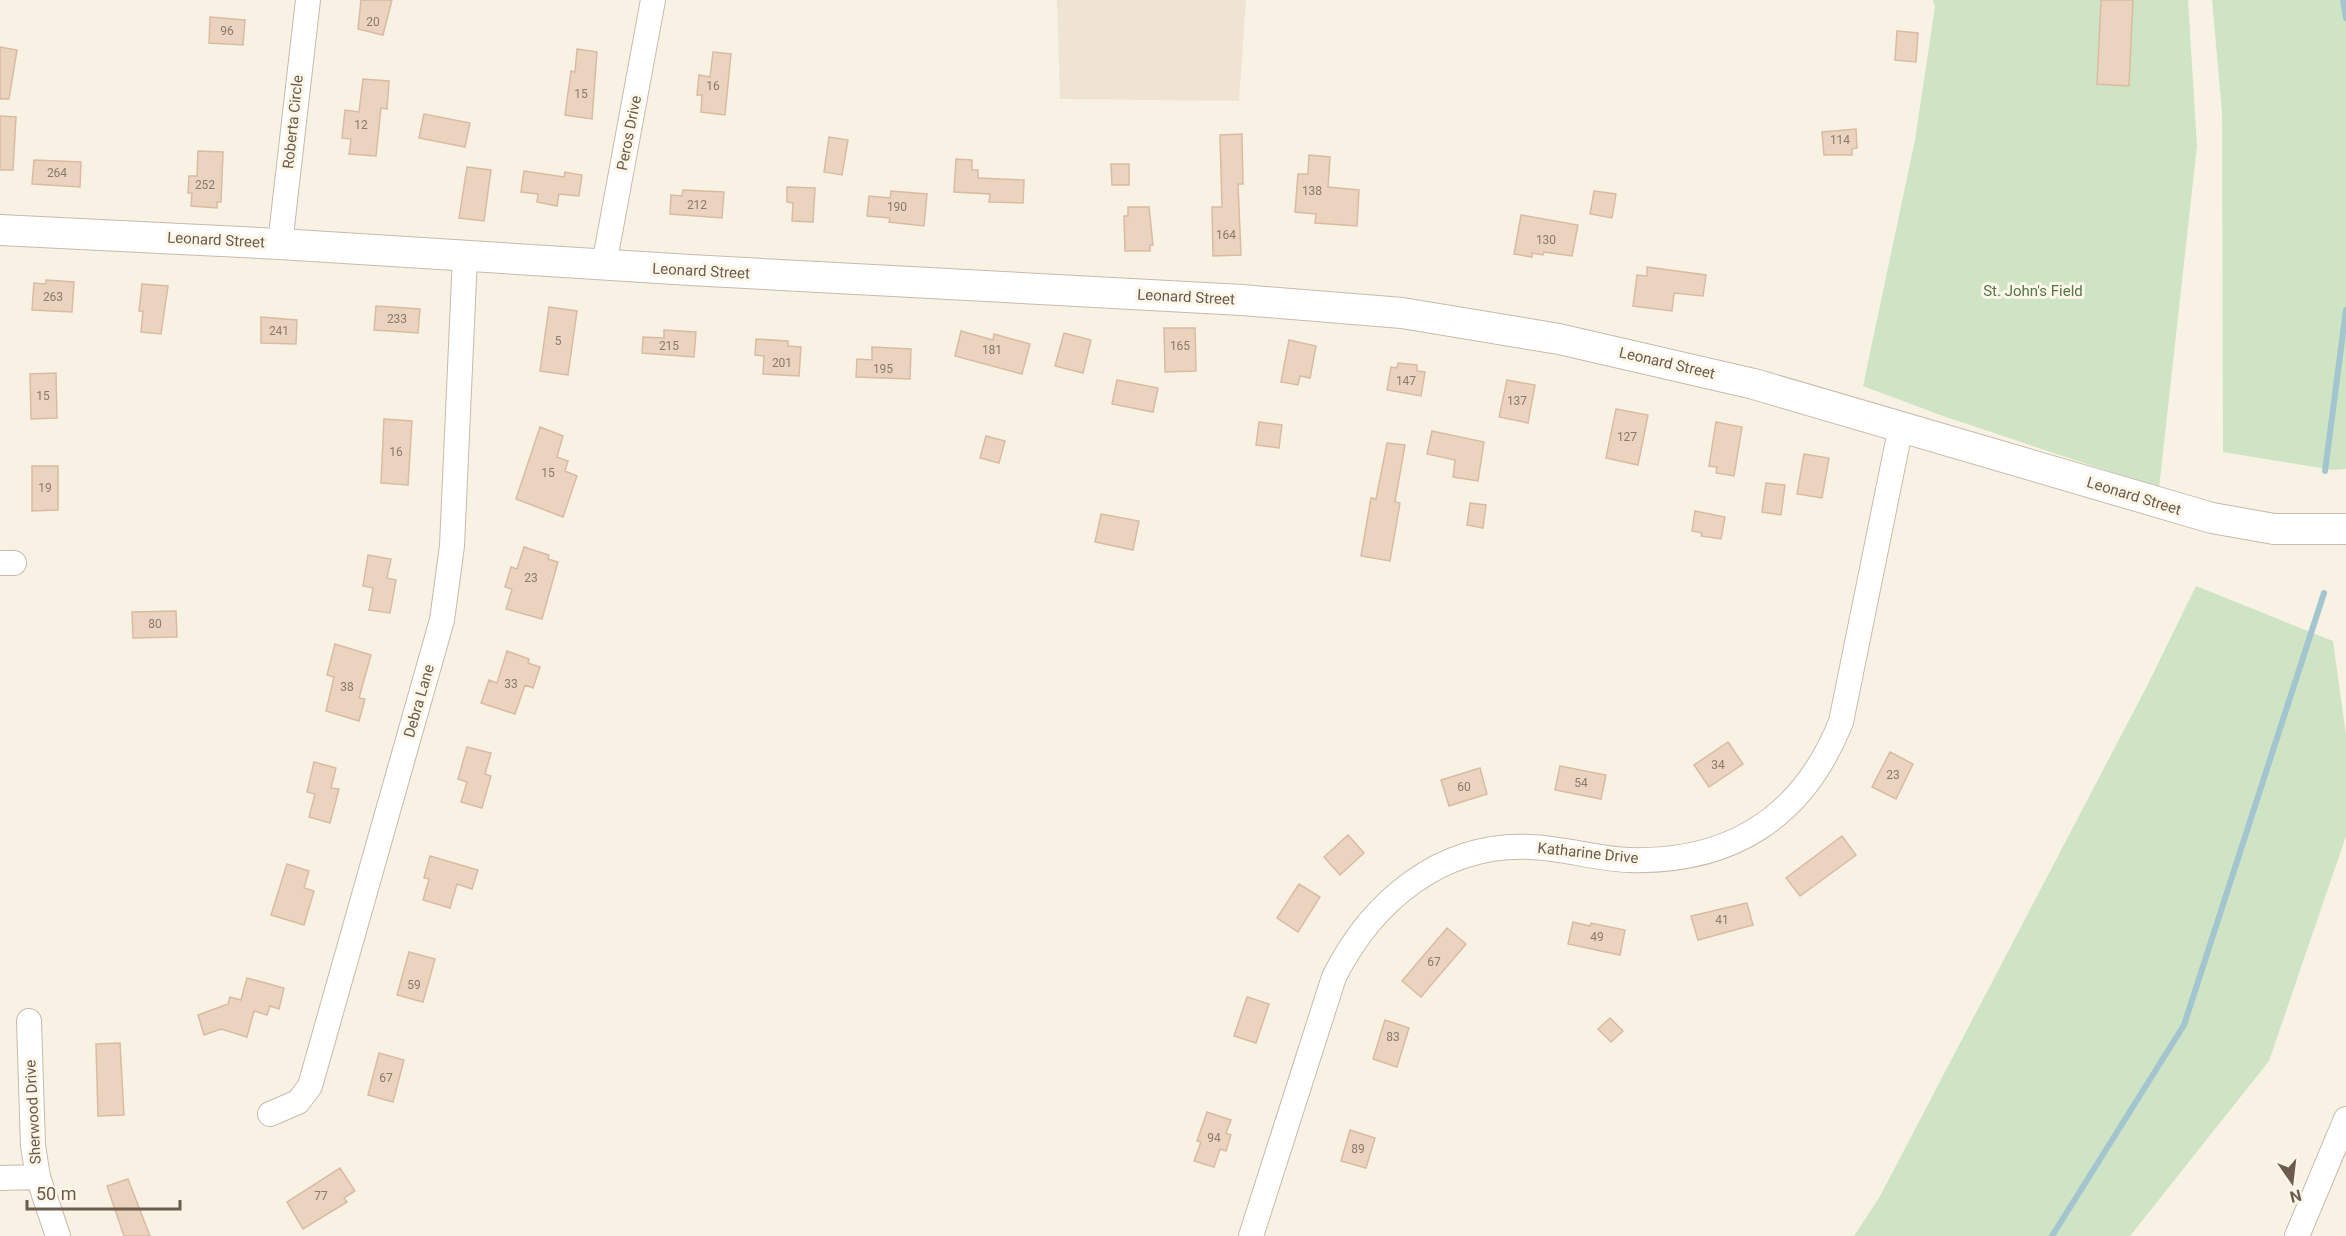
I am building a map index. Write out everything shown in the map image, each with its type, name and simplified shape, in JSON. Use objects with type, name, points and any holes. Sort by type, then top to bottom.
[{"type":"street","name":"Roberta Circle","points":[[280,244],[308,0]]},
{"type":"street","name":"Peros Drive","points":[[604,265],[654,0]]},
{"type":"street","name":"Leonard Street","points":[[0,230],[1242,300],[1402,313],[1509,330],[1754,384],[2212,518],[2274,529],[2346,529]]},
{"type":"street","name":"Debra Lane","points":[[270,1114],[298,1102],[310,1086],[442,620],[452,546],[465,256]]},
{"type":"street","name":"Katharine Drive","points":[[1251,1236],[1334,977],[1348,950],[1365,925],[1408,884],[1434,868],[1463,857],[1496,849],[1529,847],[1629,860],[1691,856],[1720,848],[1765,825],[1796,799],[1815,776],[1830,750],[1841,722],[1901,426]]},
{"type":"street","name":"Sherwood Drive","points":[[29,1021],[32,1136],[38,1177],[58,1236]]},
{"type":"street","points":[[2297,1236],[2346,1119]]},
{"type":"street","points":[[0,1178],[38,1177]]},
{"type":"shaded area","points":[[1057,0],[1246,0],[1239,101],[1060,99]]},
{"type":"green space","name":"St. John's Field","points":[[1933,0],[2188,0],[2197,146],[2159,488],[1943,416],[1863,386],[1915,140],[1935,7]]},
{"type":"green space","points":[[2212,0],[2346,0],[2346,469],[2333,470],[2223,452],[2222,112]]},
{"type":"green space","points":[[2196,586],[2333,641],[2346,735],[2346,836],[2269,1061],[2130,1236],[1854,1236],[1879,1198],[2147,686]]},
{"type":"building","points":[[361,0],[392,0],[383,35],[358,29]]},
{"type":"building","points":[[2101,0],[2133,0],[2129,86],[2097,84]]},
{"type":"building","points":[[210,17],[245,20],[243,45],[209,43]]},
{"type":"building","points":[[1897,31],[1918,33],[1916,62],[1895,60]]},
{"type":"building","points":[[0,47],[17,50],[9,99],[0,99]]},
{"type":"building","points":[[577,49],[597,52],[592,119],[565,115],[571,71],[575,72]]},
{"type":"building","points":[[713,52],[731,54],[725,115],[701,112],[702,95],[697,95],[699,75],[710,77]]},
{"type":"building","points":[[363,79],[389,81],[387,109],[381,108],[376,156],[349,154],[351,139],[342,138],[345,110],[359,112]]},
{"type":"building","points":[[424,114],[470,123],[465,147],[419,138]]},
{"type":"building","points":[[0,116],[16,117],[13,170],[0,170]]},
{"type":"building","points":[[1856,129],[1857,148],[1852,149],[1852,155],[1824,155],[1822,132]]},
{"type":"building","points":[[1242,134],[1243,184],[1238,184],[1241,255],[1213,256],[1212,207],[1222,207],[1220,135]]},
{"type":"building","points":[[829,137],[848,140],[842,175],[824,172]]},
{"type":"building","points":[[198,151],[223,152],[221,202],[217,202],[217,208],[191,206],[192,193],[188,193],[189,176],[197,176]]},
{"type":"building","points":[[1309,155],[1330,157],[1328,187],[1359,190],[1357,226],[1315,223],[1316,214],[1295,212],[1298,174],[1308,174]]},
{"type":"building","points":[[956,159],[972,160],[972,170],[978,170],[978,178],[1024,180],[1023,203],[989,202],[990,194],[954,192]]},
{"type":"building","points":[[34,160],[81,162],[80,187],[32,184]]},
{"type":"building","points":[[1111,164],[1129,164],[1129,185],[1112,185]]},
{"type":"building","points":[[467,167],[491,170],[484,221],[459,218]]},
{"type":"building","points":[[524,171],[564,177],[565,172],[582,175],[579,196],[559,194],[557,206],[537,202],[538,194],[521,192]]},
{"type":"building","points":[[787,187],[815,188],[813,222],[792,221],[793,203],[787,202]]},
{"type":"building","points":[[683,190],[724,192],[722,218],[670,214],[671,195],[682,196]]},
{"type":"building","points":[[891,191],[927,194],[924,226],[889,222],[890,218],[867,216],[869,196],[890,198]]},
{"type":"building","points":[[1594,191],[1616,194],[1612,218],[1590,214]]},
{"type":"building","points":[[1128,207],[1149,207],[1153,245],[1150,245],[1150,251],[1125,251],[1124,216],[1128,216]]},
{"type":"building","points":[[1521,215],[1578,225],[1572,256],[1544,252],[1543,255],[1532,253],[1532,257],[1514,254]]},
{"type":"building","points":[[1647,267],[1706,275],[1703,296],[1674,293],[1672,311],[1633,306],[1637,275],[1647,276]]},
{"type":"building","points":[[46,280],[74,282],[72,312],[32,310],[34,283],[46,284]]},
{"type":"building","points":[[142,284],[168,286],[161,334],[141,332],[143,311],[139,311]]},
{"type":"building","points":[[376,306],[420,309],[418,333],[374,330]]},
{"type":"building","points":[[549,307],[577,311],[568,375],[540,371]]},
{"type":"building","points":[[261,317],[297,320],[296,344],[261,343]]},
{"type":"building","points":[[1164,328],[1195,328],[1196,371],[1165,372]]},
{"type":"building","points":[[664,330],[696,332],[694,357],[642,353],[643,337],[664,338]]},
{"type":"building","points":[[961,331],[993,340],[994,334],[1030,344],[1022,374],[955,356]]},
{"type":"building","points":[[1064,333],[1091,340],[1083,373],[1055,366]]},
{"type":"building","points":[[756,339],[788,341],[788,346],[801,347],[799,376],[763,374],[764,356],[755,355]]},
{"type":"building","points":[[1289,340],[1316,346],[1310,378],[1300,376],[1298,385],[1281,382]]},
{"type":"building","points":[[872,347],[911,349],[910,379],[856,377],[857,359],[872,360]]},
{"type":"building","points":[[1398,363],[1417,365],[1417,371],[1425,372],[1421,396],[1387,390],[1391,367],[1397,368]]},
{"type":"building","points":[[56,373],[57,418],[31,419],[30,374]]},
{"type":"building","points":[[1117,380],[1158,388],[1153,412],[1112,404]]},
{"type":"building","points":[[1507,380],[1535,385],[1528,423],[1499,417]]},
{"type":"building","points":[[1616,409],[1648,415],[1638,465],[1606,458]]},
{"type":"building","points":[[384,419],[412,421],[408,485],[381,483]]},
{"type":"building","points":[[1259,422],[1282,425],[1279,448],[1256,445]]},
{"type":"building","points":[[1716,422],[1742,427],[1734,476],[1716,473],[1717,467],[1709,466]]},
{"type":"building","points":[[540,427],[563,436],[557,457],[568,461],[565,471],[577,476],[563,517],[516,499]]},
{"type":"building","points":[[1432,431],[1484,442],[1478,481],[1453,477],[1455,460],[1427,454]]},
{"type":"building","points":[[986,436],[1005,441],[999,463],[980,458]]},
{"type":"building","points":[[1387,443],[1405,445],[1395,502],[1400,503],[1390,561],[1361,556],[1371,498],[1376,499]]},
{"type":"building","points":[[1804,454],[1829,458],[1822,498],[1797,494]]},
{"type":"building","points":[[32,466],[58,466],[58,510],[32,511]]},
{"type":"building","points":[[1766,483],[1785,485],[1781,515],[1762,512]]},
{"type":"building","points":[[1470,503],[1486,505],[1483,528],[1467,525]]},
{"type":"building","points":[[1695,511],[1725,517],[1721,539],[1701,536],[1702,533],[1692,531]]},
{"type":"building","points":[[1101,514],[1139,521],[1133,550],[1095,542]]},
{"type":"building","points":[[524,547],[549,555],[548,559],[558,562],[542,619],[506,609],[512,589],[505,587],[511,567],[517,569]]},
{"type":"building","points":[[368,555],[391,559],[387,578],[396,580],[390,613],[369,610],[373,588],[363,586]]},
{"type":"building","points":[[176,611],[177,637],[133,638],[132,612]]},
{"type":"building","points":[[335,644],[371,655],[359,698],[365,699],[359,721],[326,711],[334,677],[327,675]]},
{"type":"building","points":[[507,651],[529,659],[528,663],[540,667],[533,688],[525,685],[515,714],[481,703],[489,680],[497,683]]},
{"type":"building","points":[[1728,742],[1743,764],[1709,787],[1694,765]]},
{"type":"building","points":[[467,747],[491,753],[485,774],[491,776],[482,808],[461,802],[467,782],[458,779]]},
{"type":"building","points":[[1890,752],[1913,764],[1896,799],[1872,787]]},
{"type":"building","points":[[314,762],[336,768],[331,788],[339,789],[330,823],[309,817],[315,794],[307,792]]},
{"type":"building","points":[[1560,766],[1606,775],[1601,799],[1555,790]]},
{"type":"building","points":[[1480,768],[1487,794],[1449,806],[1441,780]]},
{"type":"building","points":[[1348,835],[1364,853],[1340,875],[1324,857]]},
{"type":"building","points":[[1842,836],[1856,855],[1800,896],[1786,878]]},
{"type":"building","points":[[430,856],[478,870],[472,889],[457,884],[450,908],[423,900],[429,879],[424,878]]},
{"type":"building","points":[[287,864],[309,871],[304,888],[314,891],[304,925],[271,915]]},
{"type":"building","points":[[1299,884],[1320,897],[1298,932],[1277,918]]},
{"type":"building","points":[[1747,903],[1753,925],[1698,940],[1691,916]]},
{"type":"building","points":[[1573,922],[1625,930],[1620,955],[1568,944]]},
{"type":"building","points":[[1447,928],[1466,944],[1421,997],[1402,981]]},
{"type":"building","points":[[409,952],[435,959],[423,1002],[397,995]]},
{"type":"building","points":[[247,978],[284,988],[279,1009],[270,1006],[267,1015],[254,1011],[247,1037],[221,1029],[204,1035],[198,1015],[228,1004],[230,997],[241,1000]]},
{"type":"building","points":[[1247,997],[1269,1004],[1256,1043],[1234,1036]]},
{"type":"building","points":[[1610,1018],[1623,1031],[1611,1042],[1598,1029]]},
{"type":"building","points":[[1385,1020],[1409,1028],[1397,1067],[1373,1059]]},
{"type":"building","points":[[120,1043],[124,1115],[98,1116],[96,1044]]},
{"type":"building","points":[[379,1053],[404,1060],[393,1102],[368,1095]]},
{"type":"building","points":[[1207,1112],[1231,1120],[1226,1133],[1231,1135],[1226,1151],[1220,1149],[1214,1167],[1194,1161],[1201,1142],[1197,1141]]},
{"type":"building","points":[[1350,1130],[1375,1138],[1366,1168],[1341,1161]]},
{"type":"building","points":[[340,1168],[355,1191],[344,1198],[347,1202],[303,1229],[287,1202]]},
{"type":"building","points":[[128,1179],[150,1236],[124,1236],[107,1186]]},
{"type":"waterway","points":[[2343,0],[2346,18]]},
{"type":"waterway","points":[[2325,471],[2346,310]]},
{"type":"waterway","points":[[2052,1236],[2184,1025],[2324,593]]}]
